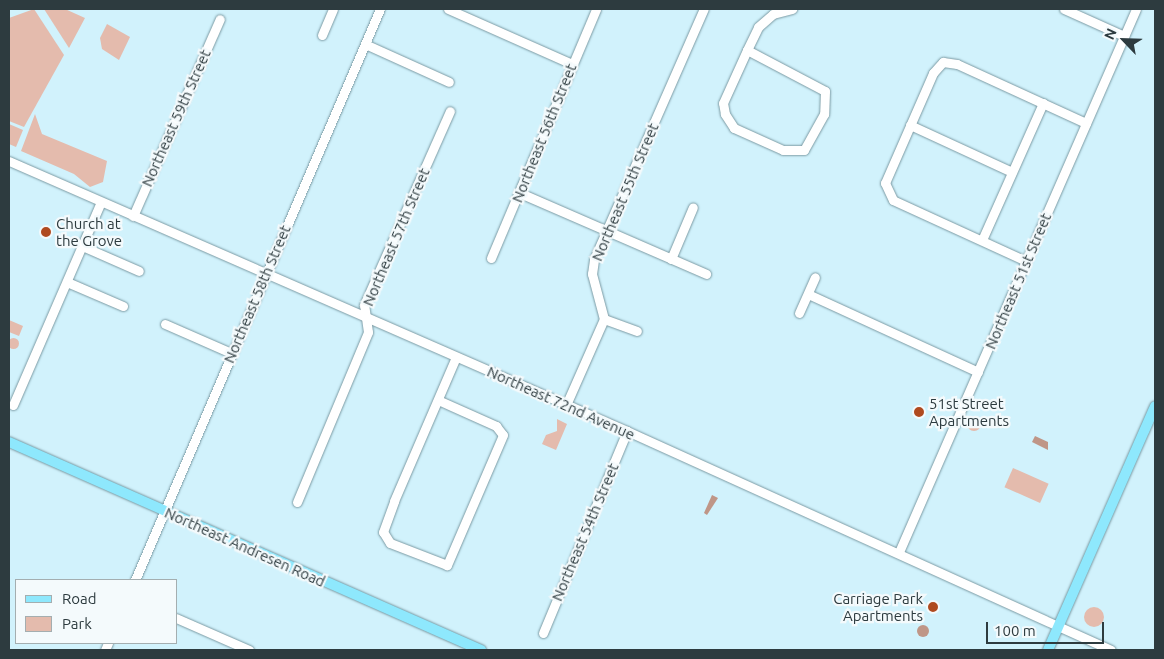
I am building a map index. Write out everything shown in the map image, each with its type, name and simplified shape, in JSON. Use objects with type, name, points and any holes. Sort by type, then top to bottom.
[{"type":"main road","points":[[1048,650],[1155,406]]},
{"type":"main road","name":"Northeast Andresen Road","points":[[9,442],[164,512],[481,650]]},
{"type":"street","points":[[322,34],[333,9]]},
{"type":"street","name":"Northeast 58th Street","points":[[135,579],[380,9]]},
{"type":"street","points":[[448,9],[572,64]]},
{"type":"street","name":"Northeast 56th Street","points":[[491,258],[596,9]]},
{"type":"street","name":"Northeast 55th Street","points":[[604,319],[592,274],[605,230],[704,9]]},
{"type":"street","points":[[747,50],[825,91],[824,114],[810,145],[798,151],[784,150],[734,128],[724,114],[723,102],[747,50],[758,27],[773,14],[792,9]]},
{"type":"street","points":[[1064,9],[1124,36]]},
{"type":"street","name":"Northeast 51st Street","points":[[899,552],[1136,9]]},
{"type":"street","name":"Northeast 59th Street","points":[[133,216],[220,19]]},
{"type":"street","points":[[365,44],[449,82]]},
{"type":"street","points":[[1026,261],[893,200],[886,192],[884,183],[933,73],[942,62],[957,64],[1086,123]]},
{"type":"street","points":[[982,240],[1043,103]]},
{"type":"street","name":"Northeast 57th Street","points":[[297,502],[368,332],[364,305],[450,111]]},
{"type":"street","points":[[910,125],[1012,172]]},
{"type":"street","name":"Northeast 72nd Avenue","points":[[9,161],[627,431],[899,552],[1111,650]]},
{"type":"street","points":[[520,193],[706,274]]},
{"type":"street","points":[[13,405],[101,202]]},
{"type":"street","points":[[671,259],[693,208]]},
{"type":"street","points":[[82,246],[139,271]]},
{"type":"street","points":[[799,313],[815,277]]},
{"type":"street","points":[[67,282],[123,306]]},
{"type":"street","points":[[808,294],[978,372]]},
{"type":"street","points":[[566,405],[604,319],[637,331]]},
{"type":"street","points":[[165,324],[231,353]]},
{"type":"street","points":[[438,400],[503,432],[502,444],[447,565],[384,538],[394,501],[456,357]]},
{"type":"street","name":"Northeast 54th Street","points":[[543,633],[627,431]]},
{"type":"street","points":[[178,619],[249,650]]},
{"type":"green space","points":[[34,9],[64,55],[24,127],[9,121],[9,18]]},
{"type":"green space","points":[[44,9],[65,9],[85,18],[69,48]]},
{"type":"green space","points":[[107,24],[130,37],[119,60],[102,49],[100,38]]},
{"type":"green space","points":[[35,114],[42,134],[107,161],[103,182],[90,187],[74,174],[21,151]]},
{"type":"green space","points":[[9,124],[23,130],[16,147],[9,144]]},
{"type":"green space","points":[[9,320],[23,326],[19,336],[9,332]]},
{"type":"green space","points":[[13,337],[19,343],[13,349],[7,343]]},
{"type":"green space","points":[[971,417],[977,417],[981,424],[977,431],[971,431],[967,427],[967,421]]},
{"type":"green space","points":[[557,419],[567,424],[556,450],[542,444],[546,435],[557,431]]},
{"type":"green space","points":[[1013,468],[1049,484],[1040,503],[1004,487]]},
{"type":"green space","points":[[1094,607],[1101,610],[1104,617],[1101,624],[1094,627],[1087,624],[1084,617],[1087,610]]},
{"type":"shaded area","points":[[1035,436],[1048,442],[1048,450],[1032,442]]},
{"type":"shaded area","points":[[712,495],[718,498],[707,515],[704,513]]},
{"type":"shaded area","points":[[923,625],[929,631],[923,637],[917,631]]},
{"type":"place","name":"Church at the Grove","points":[[46,232]]},
{"type":"place","name":"51st Street Apartments","points":[[919,412]]},
{"type":"place","name":"Carriage Park Apartments","points":[[933,607]]}]
